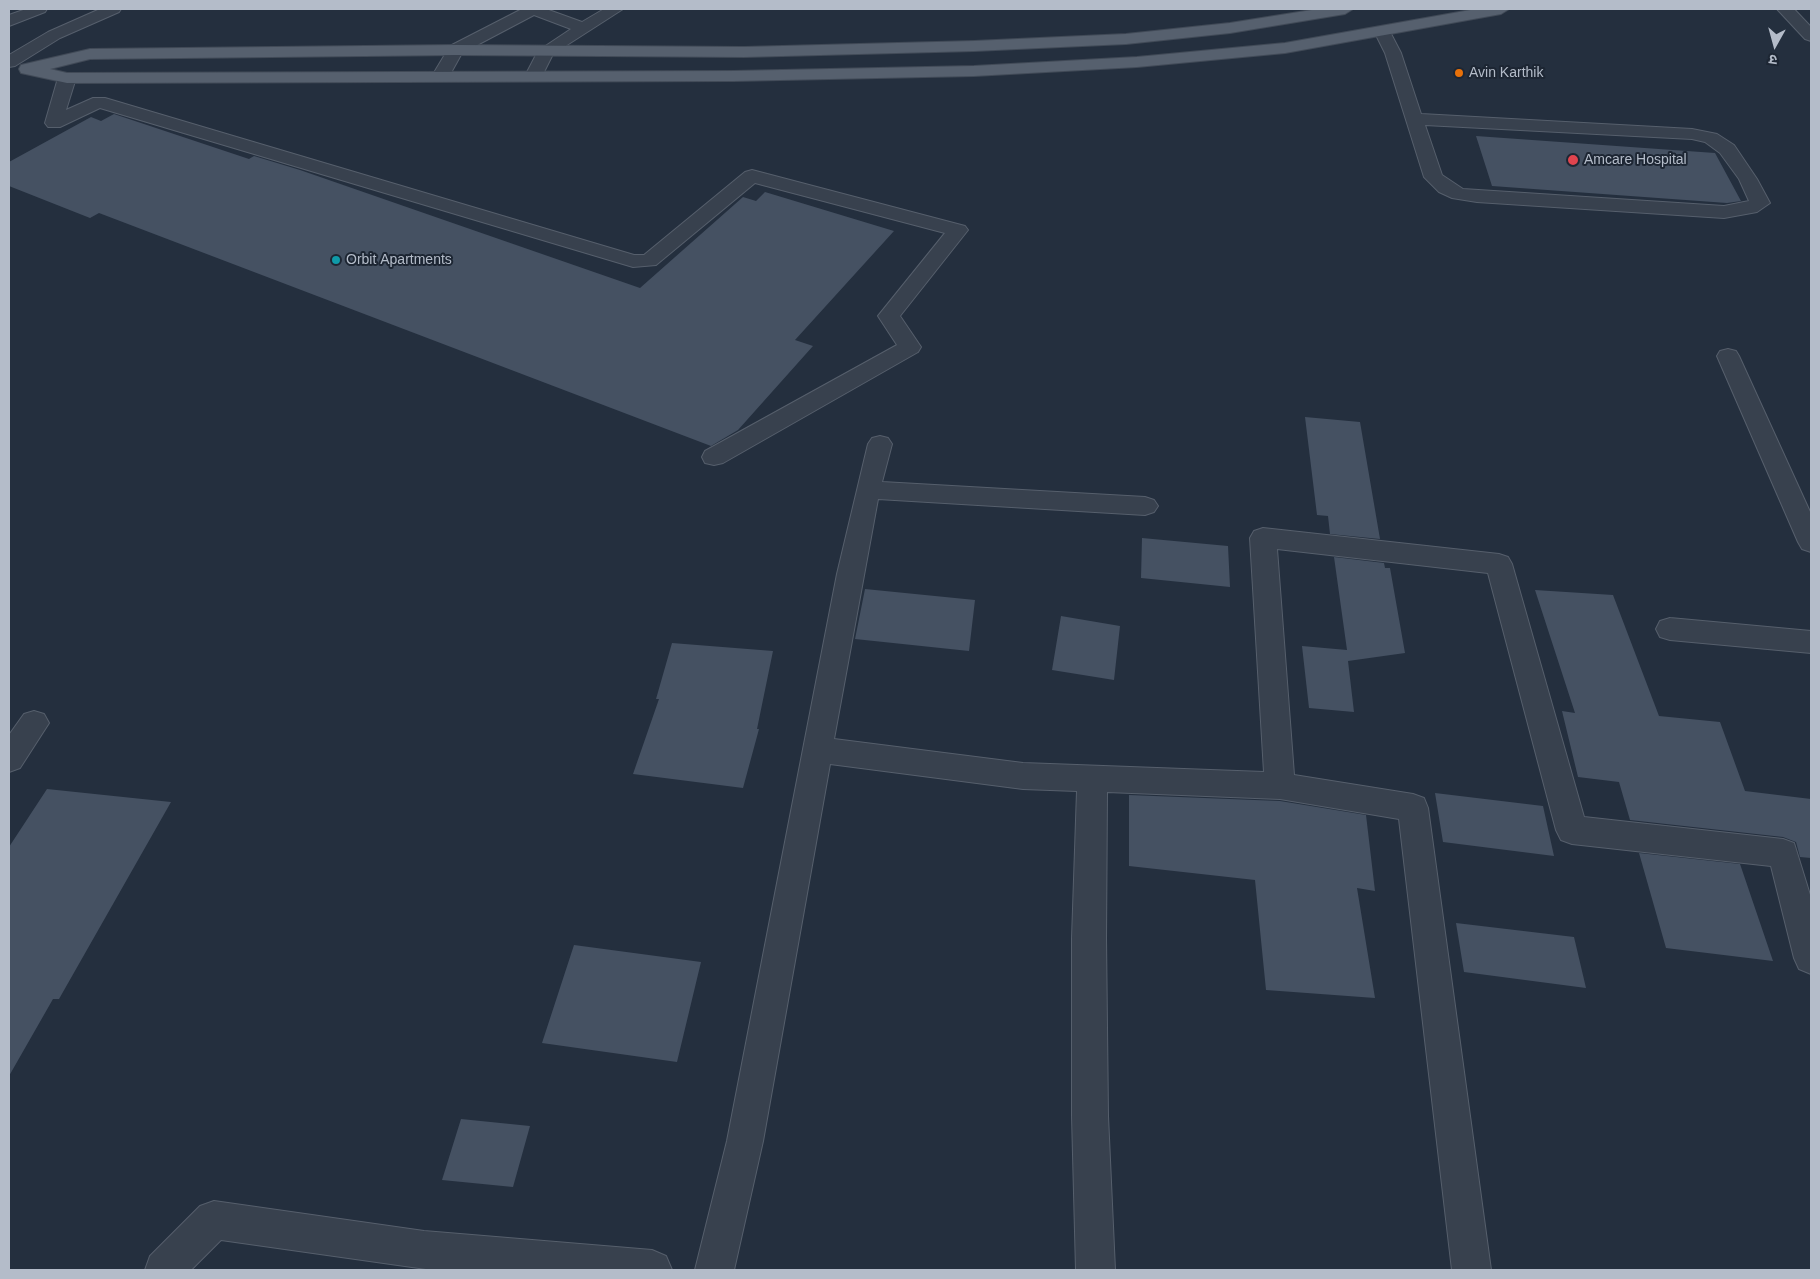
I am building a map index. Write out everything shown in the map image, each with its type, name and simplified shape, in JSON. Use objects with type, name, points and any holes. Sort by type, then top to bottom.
[{"type":"main road","points":[[9,70],[27,69],[90,54],[456,50],[744,52],[974,46],[1107,40],[1230,28],[1344,9]]},
{"type":"main road","points":[[27,69],[67,78],[733,76],[984,71],[1137,62],[1276,49],[1384,26],[1501,9]]},
{"type":"street","points":[[9,21],[39,9]]},
{"type":"street","points":[[76,9],[94,17]]},
{"type":"street","points":[[9,62],[54,35],[113,9]]},
{"type":"street","points":[[441,76],[456,50],[486,32],[532,9],[583,28]]},
{"type":"street","points":[[554,18],[571,9]]},
{"type":"street","points":[[534,76],[546,50],[615,9]]},
{"type":"street","points":[[1785,9],[1811,36]]},
{"type":"street","points":[[1384,26],[1414,119],[1433,177],[1438,183],[1459,194],[1724,212],[1750,208],[1760,204],[1748,179],[1727,149],[1711,138],[1692,134],[1414,119]]},
{"type":"street","points":[[67,78],[54,123],[99,102],[633,261],[649,261],[752,176],[958,230],[889,316],[910,347],[714,457]]},
{"type":"street","points":[[1728,356],[1811,542]]},
{"type":"street","points":[[714,1270],[746,1141],[817,750],[868,490],[880,444]]},
{"type":"street","points":[[868,490],[1145,506]]},
{"type":"street","points":[[1280,786],[1263,538],[1499,564],[1572,830],[1783,853],[1811,958]]},
{"type":"street","points":[[1670,629],[1811,642]]},
{"type":"street","points":[[9,760],[34,723]]},
{"type":"street","points":[[817,750],[1023,776],[1280,786],[1413,808],[1472,1270]]},
{"type":"street","points":[[1092,779],[1089,938],[1090,1116],[1095,1270]]},
{"type":"street","points":[[164,1270],[214,1220],[424,1250],[652,1270]]},
{"type":"building","points":[[114,114],[249,159],[254,156],[300,170],[640,288],[743,197],[756,201],[765,192],[894,231],[795,340],[813,346],[738,430],[711,446],[99,213],[90,218],[9,186],[9,162],[91,117],[101,121]]},
{"type":"building","points":[[1476,136],[1715,153],[1741,201],[1727,203],[1492,186]]},
{"type":"building","points":[[1305,417],[1360,422],[1380,539],[1330,534],[1328,516],[1317,515]]},
{"type":"building","points":[[1142,538],[1228,546],[1230,587],[1141,578]]},
{"type":"building","points":[[1334,557],[1384,563],[1385,568],[1390,568],[1405,653],[1348,661],[1354,712],[1309,708],[1302,646],[1347,650]]},
{"type":"building","points":[[865,589],[975,600],[969,651],[855,639]]},
{"type":"building","points":[[1535,590],[1613,595],[1659,716],[1720,722],[1745,791],[1811,799],[1811,858],[1800,857],[1796,842],[1783,837],[1630,820],[1619,782],[1578,777],[1562,711],[1575,713]]},
{"type":"building","points":[[1061,616],[1120,626],[1114,680],[1052,670]]},
{"type":"building","points":[[672,643],[773,651],[757,729],[759,729],[743,788],[633,774],[659,699],[656,699]]},
{"type":"building","points":[[47,789],[171,802],[59,999],[53,999],[9,1076],[9,847]]},
{"type":"building","points":[[1435,793],[1543,806],[1554,856],[1443,842]]},
{"type":"building","points":[[1129,795],[1280,801],[1366,815],[1375,891],[1357,888],[1375,998],[1266,990],[1255,880],[1129,866]]},
{"type":"building","points":[[1639,853],[1740,864],[1773,961],[1666,948]]},
{"type":"building","points":[[1456,923],[1574,937],[1586,988],[1464,972]]},
{"type":"building","points":[[574,945],[701,962],[677,1062],[542,1043]]},
{"type":"building","points":[[461,1119],[530,1126],[513,1187],[442,1180]]},
{"type":"place","name":"Avin Karthik","points":[[1459,73]]},
{"type":"place","name":"Amcare Hospital","points":[[1573,160]]},
{"type":"place","name":"Orbit Apartments","points":[[336,260]]}]
